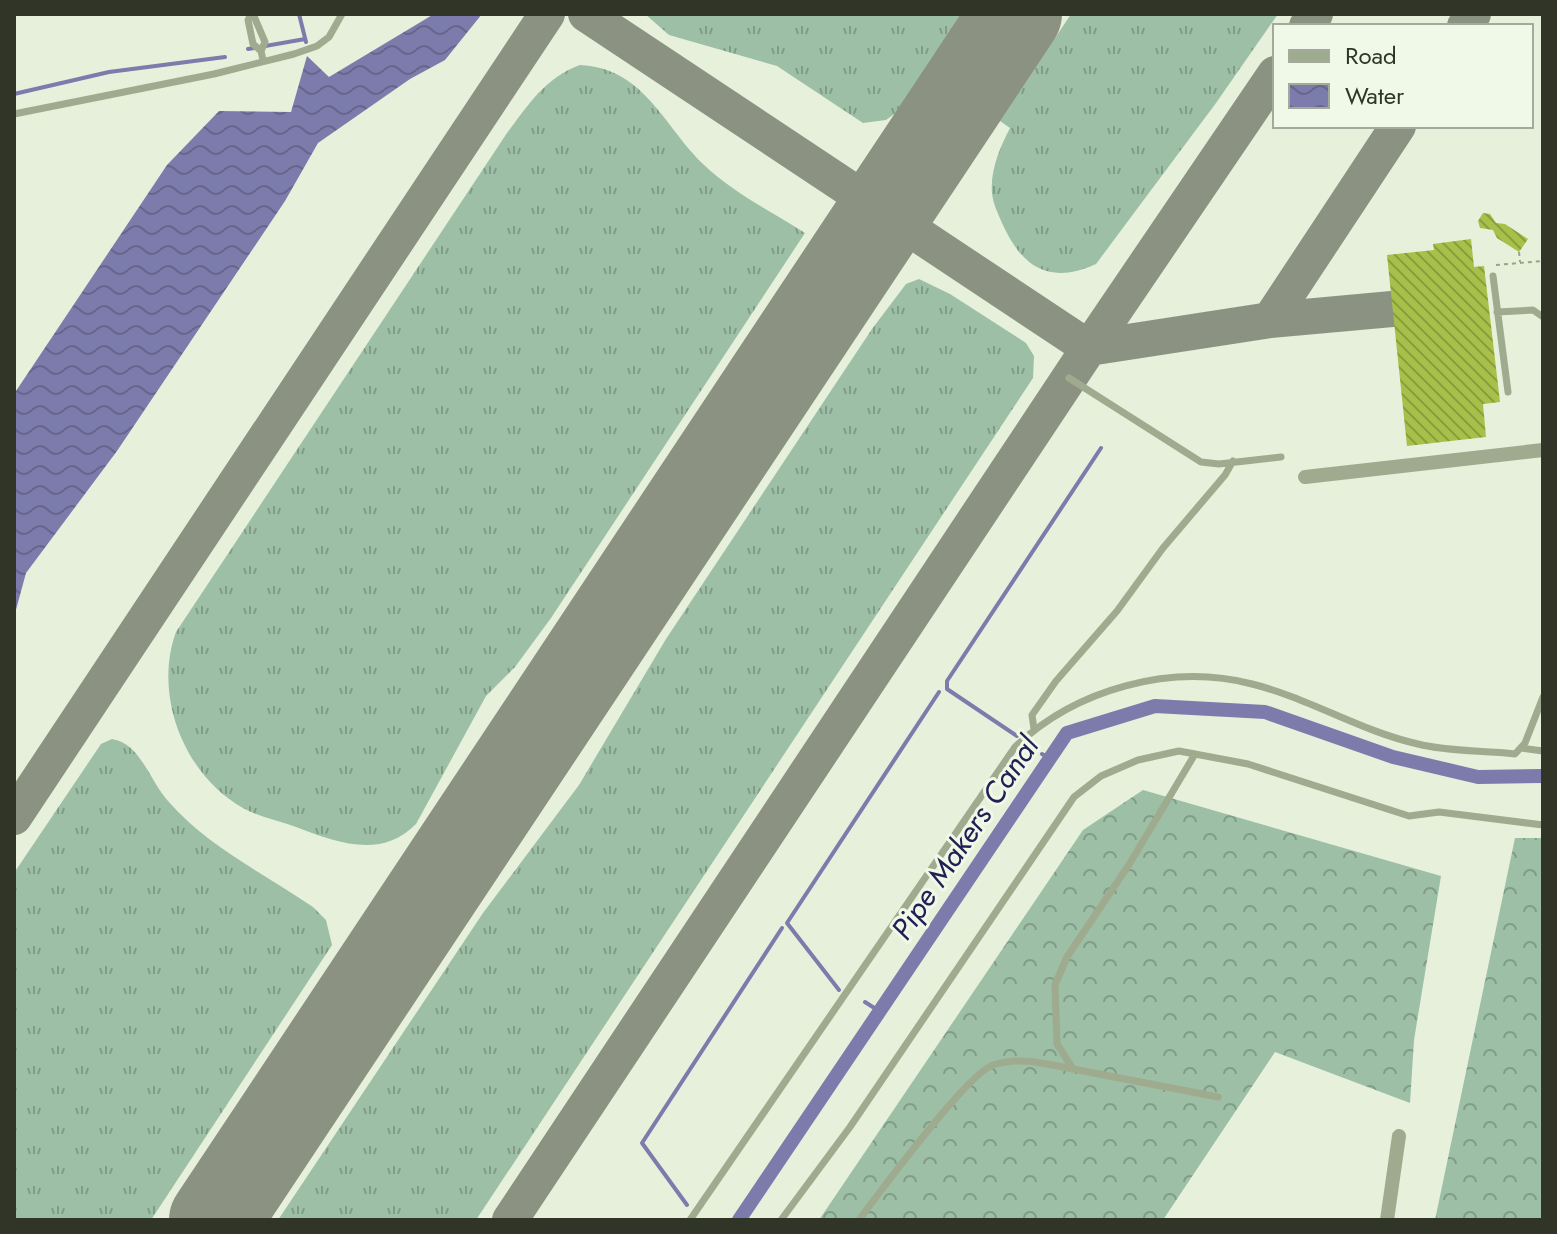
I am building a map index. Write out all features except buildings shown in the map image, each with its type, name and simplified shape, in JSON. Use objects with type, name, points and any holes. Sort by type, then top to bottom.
[{"type":"street","points":[[1305,477],[1543,450]]},
{"type":"street","points":[[1387,1220],[1399,1136]]},
{"type":"lane","points":[[252,14],[265,42],[261,51],[263,60]]},
{"type":"lane","points":[[14,114],[214,74],[317,46],[329,37],[342,14]]},
{"type":"lane","points":[[1493,276],[1508,392]]},
{"type":"lane","points":[[1497,312],[1533,310],[1543,317]]},
{"type":"lane","points":[[1069,378],[1187,456],[1201,462],[1281,457]]},
{"type":"lane","points":[[1034,729],[1032,715],[1056,681],[1117,611],[1233,461]]},
{"type":"lane","points":[[690,1220],[1015,747],[1034,729],[1091,698],[1163,677],[1184,677],[1253,684],[1382,734],[1420,745],[1515,754],[1521,748],[1543,697]]},
{"type":"lane","points":[[1521,748],[1543,751]]},
{"type":"lane","points":[[781,1220],[867,1102],[1074,797],[1101,776],[1138,760],[1179,751],[1248,764],[1409,816],[1439,812],[1543,825]]},
{"type":"lane","points":[[1073,1069],[1057,1044],[1055,985],[1067,957],[1130,863],[1195,754]]},
{"type":"lane","points":[[859,1220],[967,1086],[990,1065],[1027,1060],[1218,1097]]},
{"type":"path","points":[[1519,252],[1520,263]]},
{"type":"path","points":[[1484,266],[1543,261]]},
{"type":"green space","points":[[645,14],[963,14],[897,112],[886,120],[863,123],[777,66],[669,35]]},
{"type":"green space","points":[[1071,14],[1278,14],[1096,264],[1065,273],[1039,268],[1019,251],[1002,223],[992,185],[996,159],[1010,128],[1000,121]]},
{"type":"green space","points":[[580,65],[621,76],[636,87],[714,174],[805,233],[551,618],[515,667],[486,696],[416,824],[388,842],[358,845],[327,838],[249,811],[222,794],[204,775],[179,731],[168,681],[176,632],[507,133],[547,85]]},
{"type":"green space","points":[[919,279],[950,294],[1026,343],[1034,356],[1033,378],[476,1220],[278,1220],[483,913],[579,785],[666,639],[872,329],[906,284]]},
{"type":"green space","points":[[112,739],[122,742],[137,755],[168,801],[200,832],[313,907],[326,920],[332,945],[151,1220],[14,1220],[14,873],[101,744]]},
{"type":"green space","points":[[1143,790],[1441,876],[1414,1040],[1410,1103],[1275,1052],[1163,1220],[819,1220],[1083,830]]},
{"type":"green space","points":[[1515,838],[1543,838],[1543,1220],[1435,1220]]},
{"type":"water","points":[[434,14],[482,14],[445,60],[410,79],[318,143],[285,201],[117,451],[26,573],[14,617],[14,394],[167,165],[219,111],[291,112],[307,56],[329,77]]},
{"type":"waterway","points":[[299,14],[306,42]]},
{"type":"waterway","points":[[248,49],[305,39]]},
{"type":"waterway","points":[[14,94],[109,72],[225,57]]},
{"type":"waterway","points":[[1017,736],[947,689],[947,681],[1101,448]]},
{"type":"waterway","points":[[839,990],[787,923],[939,692]]},
{"type":"waterway","name":"Pipe Makers Canal","points":[[739,1220],[1067,733],[1155,706],[1265,712],[1393,757],[1478,777],[1543,776]]},
{"type":"waterway","points":[[1042,754],[1049,758]]},
{"type":"waterway","points":[[687,1205],[642,1143],[782,928]]},
{"type":"waterway","points":[[865,1002],[879,1011]]},
{"type":"taxiway","points":[[14,817],[547,14]]},
{"type":"taxiway","points":[[586,14],[1089,348],[1270,320],[1397,128]]},
{"type":"taxiway","points":[[1308,24],[1315,14]]},
{"type":"taxiway","points":[[1466,24],[1473,14]]},
{"type":"taxiway","points":[[510,1220],[1089,348],[1273,77]]},
{"type":"taxiway","points":[[1270,320],[1392,309]]},
{"type":"runway","points":[[215,1220],[1016,14]]}]
